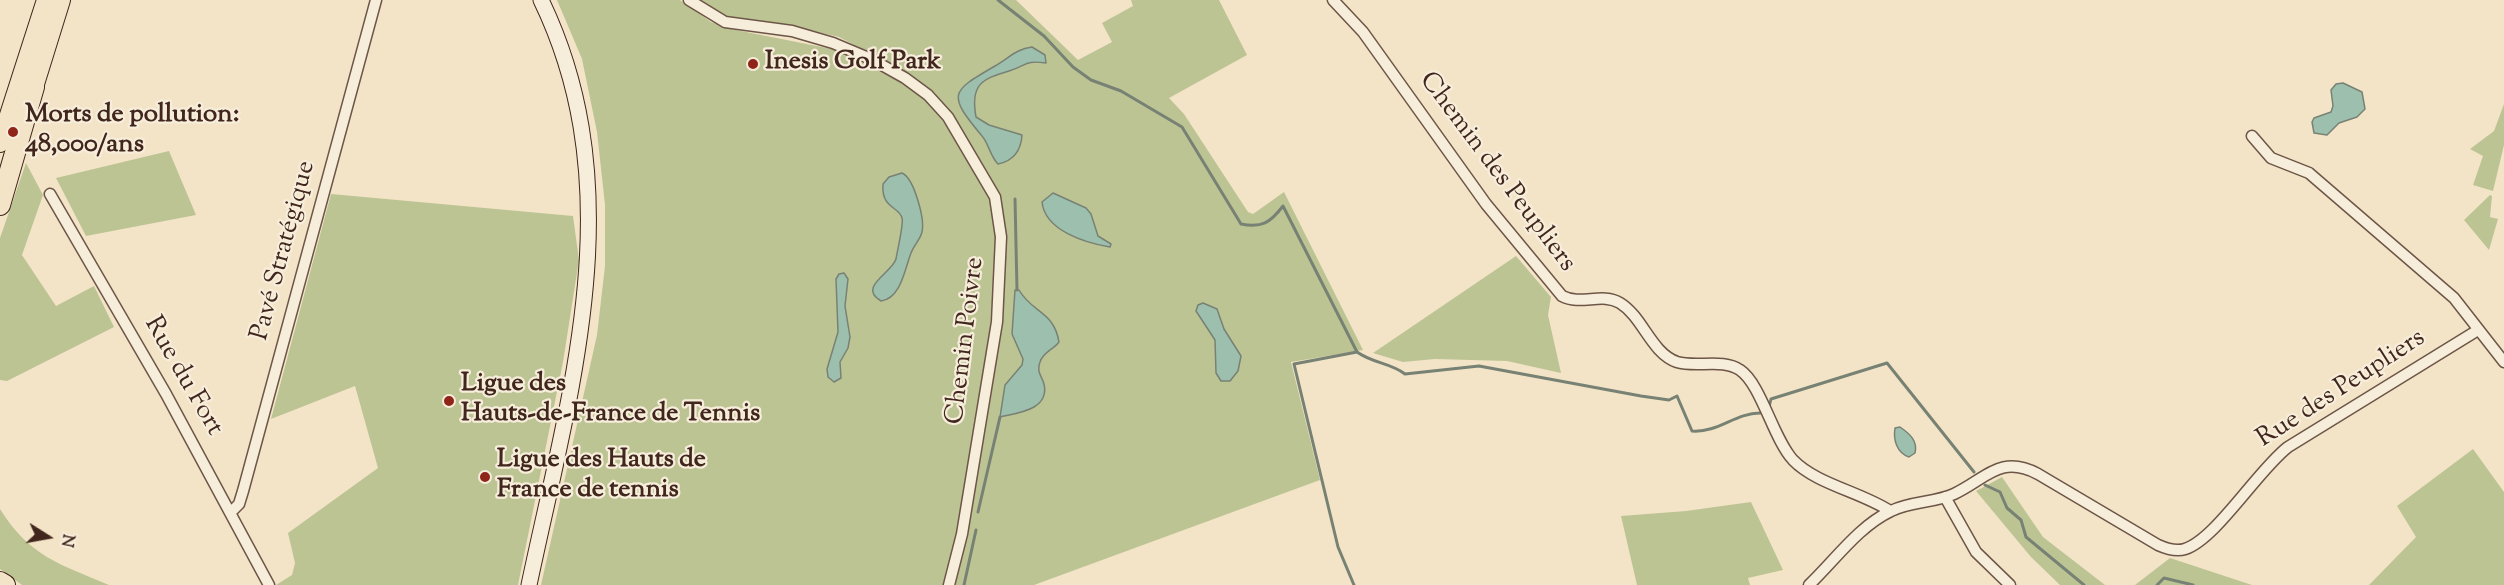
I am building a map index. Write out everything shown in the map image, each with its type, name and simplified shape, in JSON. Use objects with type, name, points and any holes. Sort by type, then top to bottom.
[{"type":"highway","points":[[0,143],[46,0]]},
{"type":"highway","points":[[0,190],[62,0]]},
{"type":"highway","points":[[0,205],[34,87]]},
{"type":"highway","points":[[0,582],[4,585]]},
{"type":"main road","points":[[529,585],[574,365],[587,282],[590,239],[588,176],[580,123],[564,57],[541,0]]},
{"type":"street","name":"Pavé Stratégique","points":[[232,511],[239,504],[246,480],[376,0]]},
{"type":"street","name":"Chemin Poivre","points":[[689,0],[724,21],[792,31],[833,43],[905,78],[928,95],[948,117],[995,196],[1001,237],[997,322],[962,534],[949,585]]},
{"type":"street","name":"Chemin des Peupliers","points":[[1334,0],[1363,32],[1486,204],[1562,296],[1578,300],[1607,298],[1621,304],[1661,351],[1677,362],[1725,365],[1740,370],[1750,382],[1782,444],[1794,461],[1810,472],[1864,496],[1890,511]]},
{"type":"street","points":[[2252,136],[2271,158],[2309,173],[2454,298],[2504,362]]},
{"type":"street","name":"Rue du Fort","points":[[50,194],[232,511],[269,585]]},
{"type":"street","name":"Rue des Peupliers","points":[[1890,511],[1945,497],[1997,468],[2019,466],[2038,474],[2158,545],[2171,549],[2187,548],[2212,529],[2268,464],[2288,447],[2478,330]]},
{"type":"street","points":[[1945,497],[1976,552],[2010,585]]},
{"type":"street","points":[[1809,585],[1848,544],[1890,511]]},
{"type":"shaded area","name":"Inesis Golf Park","points":[[557,0],[680,0],[711,22],[731,29],[837,50],[930,97],[936,94],[891,64],[839,37],[795,27],[725,17],[697,0],[1016,0],[1078,60],[1112,42],[1102,23],[1133,6],[1131,0],[1219,0],[1247,55],[1169,98],[1184,114],[1248,212],[1253,214],[1284,192],[1363,350],[1291,362],[1320,480],[1034,585],[541,585],[597,335],[605,266],[605,205],[597,132],[582,59]]},
{"type":"shaded area","points":[[1032,47],[1045,55],[1046,63],[1030,63],[992,77],[985,80],[977,90],[976,117],[989,125],[1022,135],[1020,146],[1015,154],[998,164],[984,139],[963,111],[958,95],[969,82],[1017,52]]},
{"type":"shaded area","points":[[2343,83],[2362,92],[2365,109],[2357,117],[2339,123],[2327,135],[2314,133],[2312,122],[2314,118],[2331,112],[2333,106],[2331,90],[2336,84]]},
{"type":"shaded area","points":[[2504,104],[2504,145],[2493,191],[2473,185],[2483,156],[2470,149],[2494,131]]},
{"type":"shaded area","points":[[169,151],[196,215],[86,236],[56,178]]},
{"type":"shaded area","points":[[26,163],[43,195],[22,255],[56,306],[94,286],[114,327],[7,381],[0,380],[0,238]]},
{"type":"shaded area","points":[[902,173],[911,182],[918,200],[922,232],[911,253],[898,289],[888,299],[881,301],[875,296],[874,285],[896,259],[902,221],[900,214],[887,203],[883,184],[889,177]]},
{"type":"shaded area","points":[[1053,193],[1086,208],[1091,214],[1098,236],[1111,244],[1110,247],[1079,239],[1051,221],[1042,202]]},
{"type":"shaded area","name":"Ligue des Hauts-de-France de Tennis","points":[[331,194],[573,216],[579,260],[563,362],[518,585],[276,585],[292,575],[295,563],[288,533],[378,468],[355,386],[271,419]]},
{"type":"shaded area","points":[[2490,195],[2492,196],[2490,217],[2498,219],[2489,250],[2464,220]]},
{"type":"shaded area","points":[[1516,256],[1551,297],[1548,315],[1561,373],[1507,361],[1435,359],[1403,362],[1373,353]]},
{"type":"shaded area","points":[[844,273],[848,279],[845,306],[850,337],[848,348],[840,362],[841,378],[834,382],[828,377],[827,369],[838,332],[836,279],[839,274]]},
{"type":"shaded area","points":[[1015,290],[1019,290],[1024,298],[1048,318],[1059,342],[1043,356],[1039,365],[1045,393],[1042,400],[1031,409],[1000,417],[1005,385],[1022,365],[1023,359],[1012,334]]},
{"type":"shaded area","points":[[1203,303],[1217,309],[1224,329],[1241,356],[1238,371],[1230,381],[1221,381],[1216,373],[1215,340],[1196,311],[1198,305]]},
{"type":"shaded area","points":[[1900,427],[1914,441],[1915,453],[1909,457],[1901,452],[1895,441],[1895,428]]},
{"type":"shaded area","points":[[2473,449],[2504,492],[2504,585],[2369,585],[2416,537],[2397,506]]},
{"type":"shaded area","points":[[2002,477],[2043,537],[2105,585],[2060,585],[2031,557],[1976,491]]},
{"type":"shaded area","points":[[1751,502],[1783,570],[1748,578],[1750,585],[1637,585],[1621,516],[1686,511]]},
{"type":"shaded area","points":[[0,509],[11,525],[35,549],[61,564],[109,585],[22,585],[0,569]]},
{"type":"shaded area","points":[[2170,558],[2252,585],[2135,585]]},
{"type":"waterway","points":[[998,0],[1044,36],[1073,67],[1091,80],[1121,91],[1182,127],[1241,224],[1265,223],[1274,217],[1283,206],[1357,352],[1363,356],[1394,367],[1405,374],[1479,366],[1641,396],[1669,400],[1677,396],[1692,431],[1710,429],[1742,416],[1760,413]]},
{"type":"waterway","points":[[1015,199],[1017,290]]},
{"type":"waterway","points":[[1354,585],[1338,547],[1294,364],[1357,352]]},
{"type":"waterway","points":[[1769,407],[1771,399],[1887,363],[1974,472]]},
{"type":"waterway","points":[[978,512],[1000,417]]},
{"type":"waterway","points":[[1985,485],[2000,492],[2007,508],[2021,520],[2026,537],[2084,585]]},
{"type":"waterway","points":[[964,585],[976,530]]},
{"type":"waterway","points":[[2157,585],[2164,578],[2193,585]]},
{"type":"place","name":"Inesis Golf Park","points":[[753,64]]},
{"type":"place","name":"Morts de pollution: 48,000/ans","points":[[13,132]]},
{"type":"place","name":"Ligue des Hauts-de-France de Tennis","points":[[449,401]]},
{"type":"place","name":"Ligue des Hauts de France de tennis","points":[[485,477]]}]
